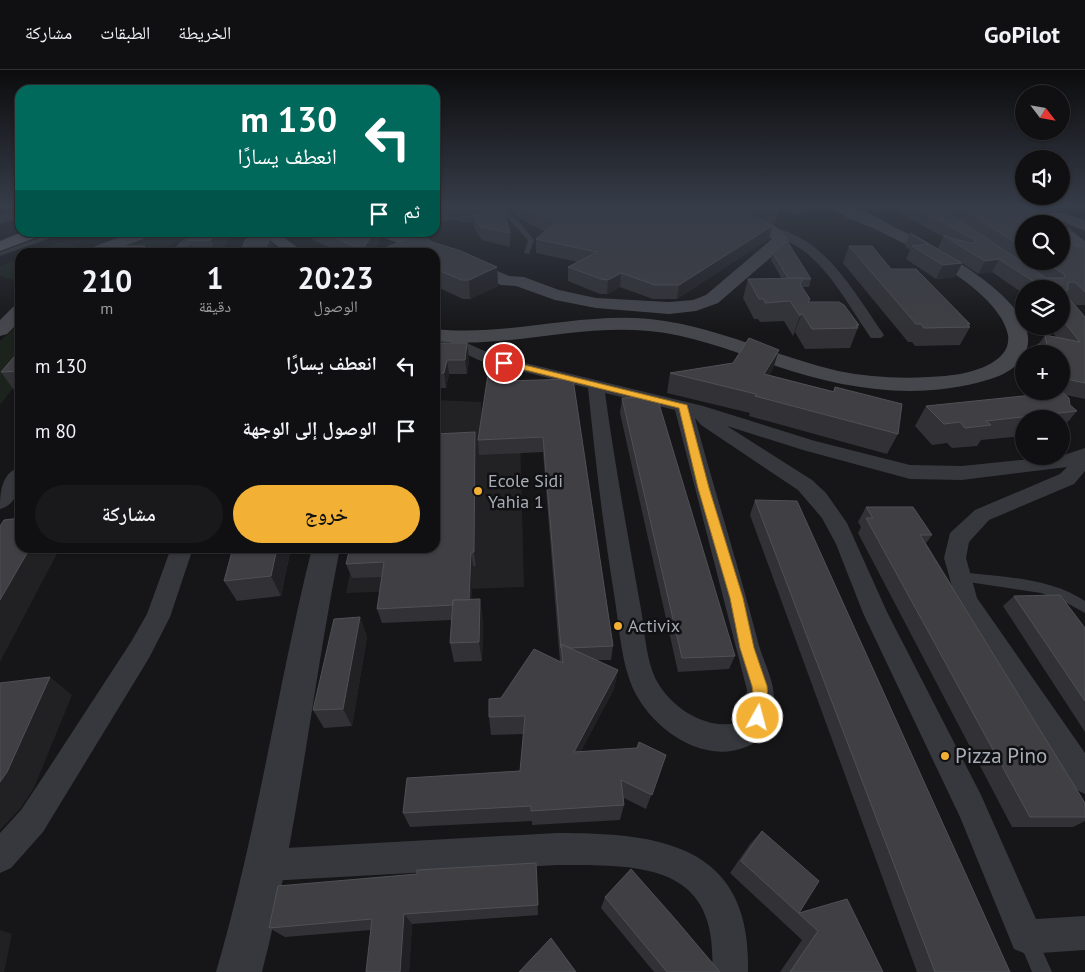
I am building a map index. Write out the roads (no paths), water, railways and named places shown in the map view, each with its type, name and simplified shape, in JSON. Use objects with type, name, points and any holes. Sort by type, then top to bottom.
[{"type":"main road","points":[[440,254],[467,261],[482,271],[507,281],[518,281],[555,295],[596,303],[669,308],[696,306],[712,299],[772,248]]},
{"type":"main road","points":[[442,339],[604,323],[652,325],[697,334],[831,376],[899,384],[952,382],[996,370],[1009,361],[1016,352],[1019,339],[1012,316],[1005,307],[972,279],[920,248]]},
{"type":"main road","points":[[0,330],[15,316]]},
{"type":"street","points":[[809,248],[876,334]]},
{"type":"street","points":[[442,339],[487,358],[690,408],[810,446],[910,472],[962,473],[1068,460],[1085,454]]},
{"type":"street","points":[[596,386],[619,555],[644,683],[661,709],[676,722],[707,736],[730,738],[743,735],[752,728],[760,709],[760,686],[747,648],[736,598],[703,488],[690,408]]},
{"type":"street","points":[[690,408],[805,485],[820,498],[842,529],[855,568],[951,764],[1026,937],[1085,933]]},
{"type":"street","points":[[1085,458],[1067,479],[982,515],[958,539],[955,558],[966,601],[1011,665],[1085,779]]},
{"type":"street","points":[[0,502],[15,481]]},
{"type":"street","points":[[0,857],[32,821],[140,650],[158,618],[180,553]]},
{"type":"street","points":[[240,972],[268,865],[291,727],[325,553]]},
{"type":"street","points":[[268,865],[509,851],[581,850],[646,855],[676,863],[697,874],[709,886],[721,904],[726,921],[731,949],[730,972]]},
{"type":"lane","points":[[528,253],[529,248]]},
{"type":"lane","points":[[0,254],[15,249]]},
{"type":"lane","points":[[959,577],[1050,590],[1076,601],[1085,608]]},
{"type":"lane","points":[[1026,937],[1042,972]]},
{"type":"place","name":"Ecole Sidi Yahia 1","points":[[478,491]]},
{"type":"place","name":"Activix","points":[[618,626]]},
{"type":"place","name":"Pizza Pino","points":[[945,756]]}]
